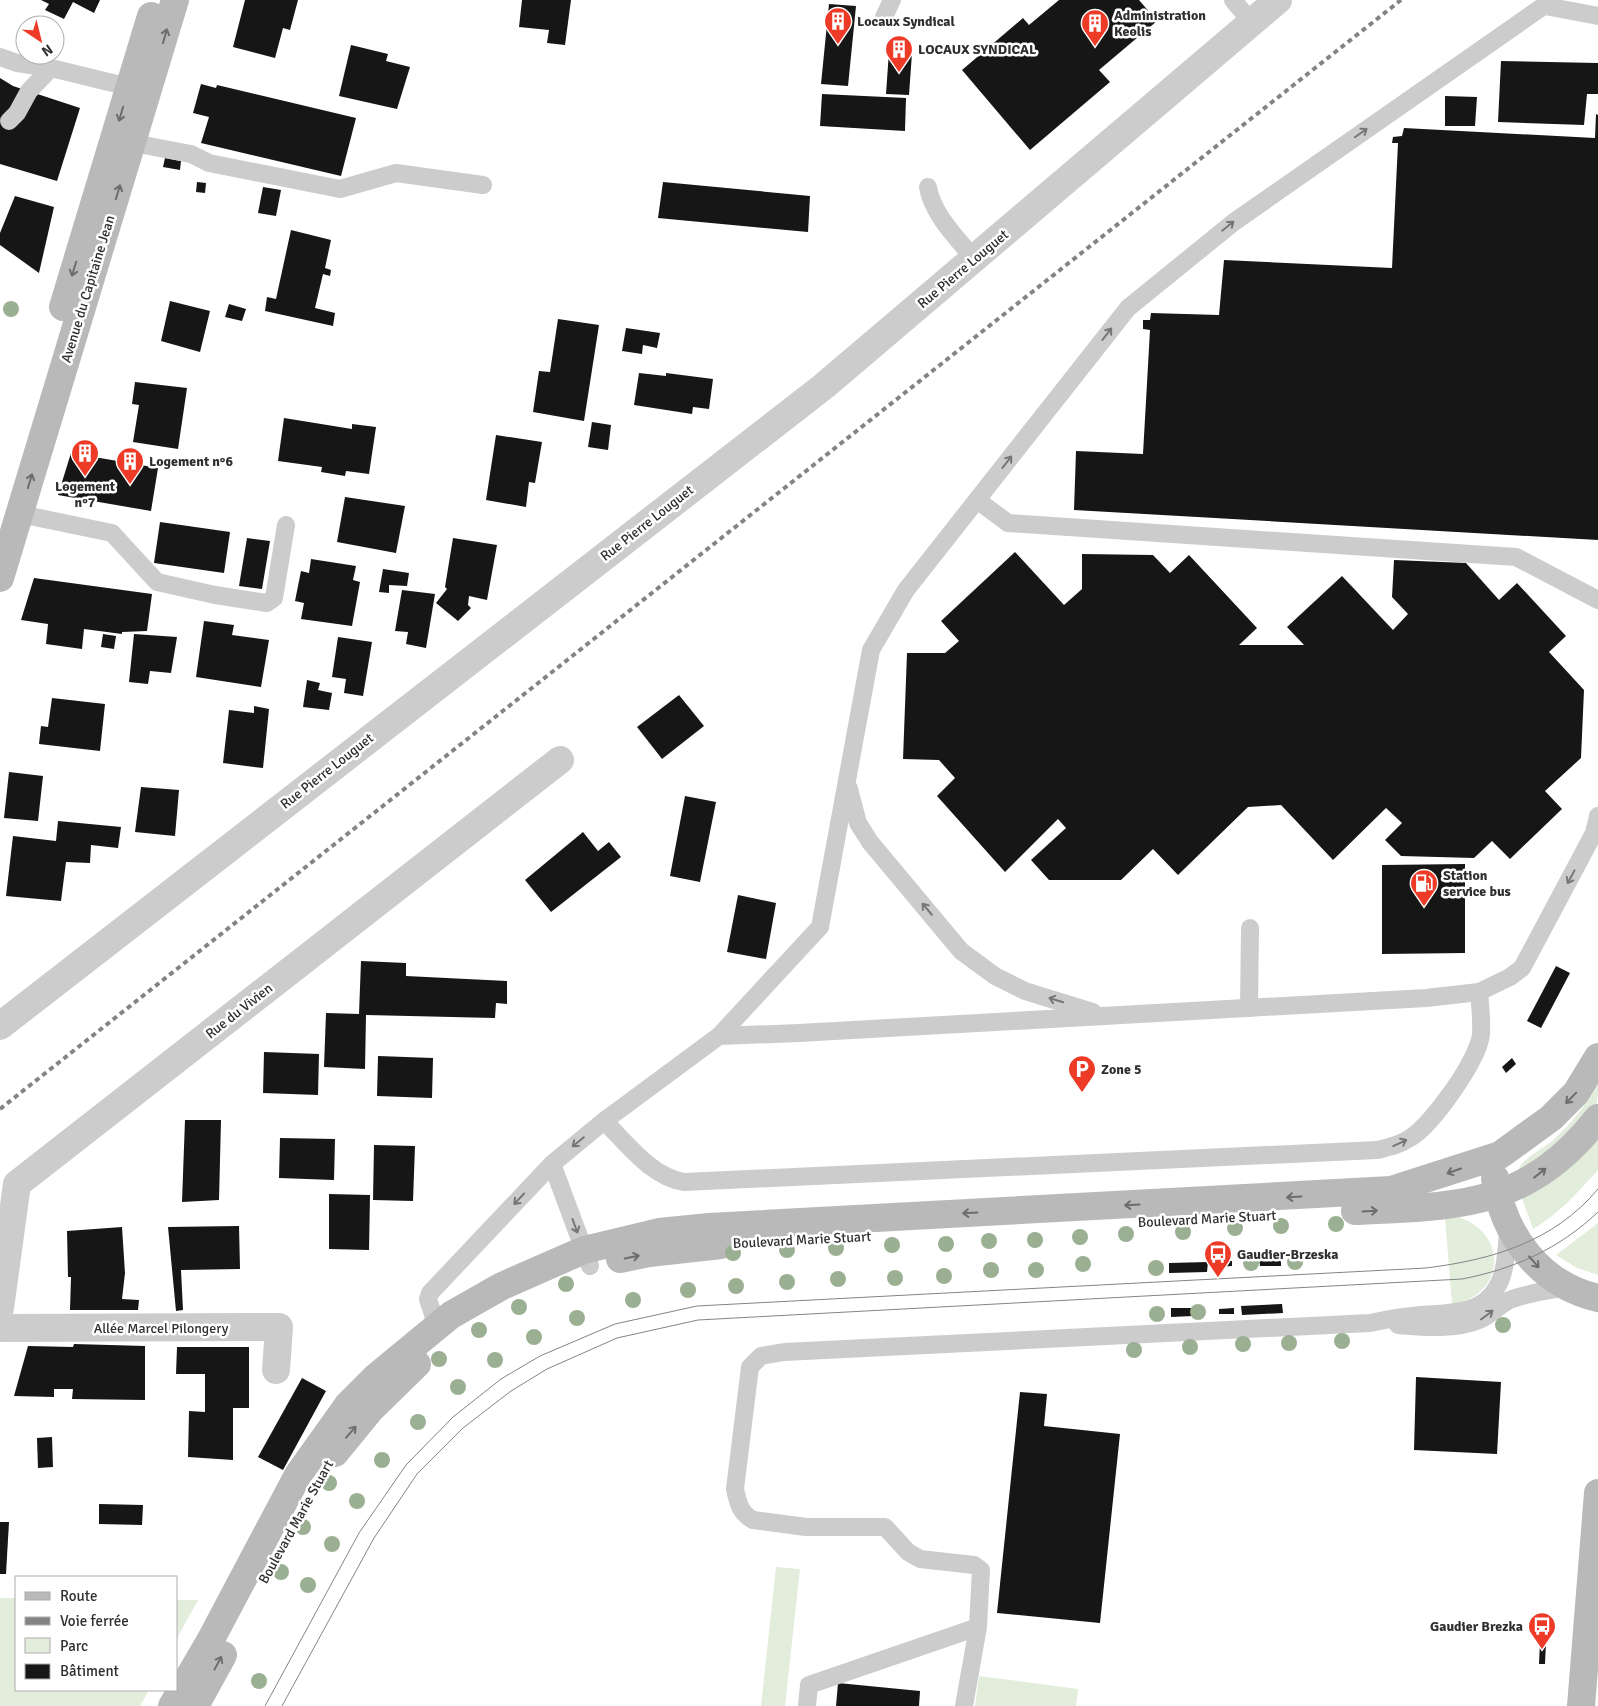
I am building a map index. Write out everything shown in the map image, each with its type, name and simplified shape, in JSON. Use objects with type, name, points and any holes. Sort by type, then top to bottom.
[{"type":"main road","name":"Avenue du Capitaine Jean","points":[[0,578],[10,515],[129,88],[156,0]]},
{"type":"main road","name":"Avenue du Capitaine Jean","points":[[10,515],[133,143],[175,0]]},
{"type":"main road","points":[[172,1706],[210,1641],[298,1475],[348,1405],[371,1382],[452,1315],[502,1286],[659,1232],[709,1227],[1367,1193],[1391,1190],[1422,1182],[1500,1155],[1551,1118],[1576,1093],[1598,1057]]},
{"type":"main road","name":"Boulevard Marie Stuart","points":[[195,1706],[316,1481],[341,1444],[371,1409],[451,1335],[508,1300],[587,1258],[649,1253],[710,1245],[1424,1208],[1462,1204],[1498,1195],[1532,1179],[1573,1146],[1598,1118]]},
{"type":"main road","points":[[1500,1155],[1495,1176],[1498,1195],[1509,1226],[1530,1260],[1546,1275],[1565,1286],[1598,1298]]},
{"type":"main road","points":[[1580,1706],[1598,1493]]},
{"type":"street","name":"Rue Pierre Louguet","points":[[0,1026],[816,392],[975,260],[1278,0]]},
{"type":"street","name":"Rue du Vivien","points":[[0,1308],[17,1184],[560,760]]},
{"type":"street","name":"Allée Marcel Pilongery","points":[[0,1328],[279,1327],[276,1370]]},
{"type":"lane","points":[[884,17],[892,0]]},
{"type":"lane","points":[[1233,0],[1252,22]]},
{"type":"lane","points":[[437,1327],[428,1299],[430,1293],[552,1164],[604,1121],[719,1036],[820,927],[870,650],[906,590],[1128,308],[1234,222],[1549,3],[1598,16]]},
{"type":"lane","points":[[0,57],[18,63],[51,68],[129,88]]},
{"type":"lane","points":[[10,121],[18,113],[29,91],[51,68]]},
{"type":"lane","points":[[133,143],[191,154],[209,163],[340,189],[396,174],[483,185]]},
{"type":"lane","points":[[928,187],[930,198],[936,210],[975,260]]},
{"type":"lane","points":[[977,500],[1008,522],[1516,557],[1598,600]]},
{"type":"lane","points":[[10,515],[112,533],[158,582],[215,596],[266,603],[274,598],[286,524]]},
{"type":"lane","points":[[849,769],[849,793],[858,823],[870,842],[961,951],[995,976],[1025,991],[1103,1015]]},
{"type":"lane","points":[[719,1036],[799,1034],[1249,1008],[1418,998],[1479,992],[1510,977],[1522,968],[1594,833],[1598,816]]},
{"type":"lane","points":[[1249,1008],[1250,928]]},
{"type":"lane","points":[[604,1121],[657,1173],[669,1179],[684,1182],[1378,1150],[1394,1146],[1410,1138],[1436,1114],[1471,1062],[1481,1036],[1479,992]]},
{"type":"lane","points":[[552,1164],[587,1258]]},
{"type":"lane","points":[[964,1706],[978,1627],[981,1570],[974,1565],[920,1559],[908,1552],[885,1527],[806,1528],[753,1520],[746,1516],[740,1508],[736,1489],[750,1367],[761,1356],[784,1352],[1370,1323],[1413,1316],[1461,1312],[1484,1301],[1497,1288],[1502,1276],[1509,1226]]},
{"type":"lane","points":[[1370,1323],[1422,1327],[1466,1324],[1481,1320],[1498,1307],[1513,1299],[1565,1286]]},
{"type":"lane","points":[[807,1706],[809,1685],[978,1627]]},
{"type":"green space","points":[[1598,1084],[1597,1103],[1584,1123],[1552,1150],[1520,1171],[1519,1168],[1526,1160],[1559,1135],[1583,1107]]},
{"type":"green space","points":[[1598,1132],[1598,1170],[1560,1210],[1533,1229],[1522,1198]]},
{"type":"green space","points":[[1458,1217],[1475,1225],[1486,1236],[1492,1249],[1494,1263],[1491,1277],[1482,1289],[1470,1299],[1452,1304],[1445,1218]]},
{"type":"green space","points":[[1598,1223],[1598,1275],[1577,1268],[1556,1255]]},
{"type":"green space","points":[[776,1567],[800,1569],[785,1706],[761,1706]]},
{"type":"green space","points":[[0,1598],[15,1598],[15,1691],[148,1691],[140,1706],[0,1706]]},
{"type":"green space","points":[[178,1600],[198,1600],[178,1636]]},
{"type":"green space","points":[[979,1676],[1078,1689],[1076,1706],[975,1706]]},
{"type":"building","points":[[41,0],[100,0],[94,13],[73,2],[65,17],[65,15],[56,15],[45,10],[49,4]]},
{"type":"building","points":[[245,0],[298,0],[290,30],[283,28],[275,58],[233,47]]},
{"type":"building","points":[[522,0],[571,0],[565,45],[547,43],[549,30],[519,27]]},
{"type":"building","points":[[1059,0],[1139,0],[1157,21],[1099,70],[1110,82],[1030,150],[962,70],[1023,18],[1029,25]]},
{"type":"building","name":"Locaux Syndical","points":[[829,4],[856,6],[848,86],[821,84]]},
{"type":"building","points":[[351,45],[388,54],[386,61],[410,67],[397,109],[339,96]]},
{"type":"building","name":"LOCAUX SYNDICAL","points":[[889,51],[912,53],[909,95],[886,94]]},
{"type":"building","points":[[1501,61],[1598,63],[1598,94],[1587,94],[1584,125],[1498,122]]},
{"type":"building","points":[[0,78],[13,86],[80,108],[57,181],[0,164]]},
{"type":"building","points":[[201,84],[216,88],[217,85],[356,118],[341,176],[201,143],[209,117],[193,113]]},
{"type":"building","points":[[822,94],[906,98],[905,131],[820,126]]},
{"type":"building","points":[[1445,96],[1477,97],[1475,126],[1445,126]]},
{"type":"building","points":[[1596,114],[1598,115],[1598,540],[1074,510],[1076,451],[1143,454],[1150,330],[1143,329],[1143,320],[1150,320],[1151,313],[1219,315],[1224,260],[1392,268],[1398,143],[1392,143],[1393,137],[1402,136],[1404,128],[1595,138]]},
{"type":"building","points":[[165,158],[181,161],[180,170],[163,167]]},
{"type":"building","points":[[197,182],[206,183],[205,193],[196,192]]},
{"type":"building","points":[[663,182],[810,196],[808,232],[658,218]]},
{"type":"building","points":[[263,187],[281,190],[276,216],[258,213]]},
{"type":"building","points":[[15,196],[54,207],[39,273],[0,245],[0,233]]},
{"type":"building","points":[[291,230],[331,240],[325,268],[331,270],[330,276],[323,274],[315,308],[335,313],[333,326],[265,311],[267,297],[276,299]]},
{"type":"building","points":[[170,301],[210,311],[200,352],[161,341]]},
{"type":"building","points":[[229,304],[246,309],[242,321],[225,317]]},
{"type":"building","points":[[558,319],[599,325],[584,421],[533,412],[539,371],[550,372]]},
{"type":"building","points":[[626,328],[660,333],[657,348],[643,345],[642,354],[622,351]]},
{"type":"building","points":[[639,373],[666,376],[666,373],[713,379],[709,409],[693,407],[692,414],[634,405]]},
{"type":"building","points":[[135,382],[187,388],[178,449],[133,442],[139,405],[132,404]]},
{"type":"building","points":[[284,418],[352,429],[352,424],[376,427],[369,474],[346,471],[345,476],[321,472],[322,467],[278,461]]},
{"type":"building","points":[[592,422],[611,425],[608,450],[588,447]]},
{"type":"building","points":[[496,435],[542,442],[535,483],[529,482],[526,507],[486,500]]},
{"type":"building","points":[[71,453],[158,468],[151,511],[58,495]]},
{"type":"building","points":[[345,497],[405,506],[396,553],[337,542]]},
{"type":"building","points":[[160,522],[230,532],[224,573],[154,563]]},
{"type":"building","points":[[247,538],[270,541],[262,589],[239,586]]},
{"type":"building","points":[[453,538],[497,545],[487,600],[469,596],[468,605],[471,608],[458,621],[436,603],[447,589],[445,587]]},
{"type":"building","points":[[1015,552],[1064,605],[1082,589],[1082,554],[1153,555],[1170,573],[1189,555],[1257,628],[1239,645],[1304,645],[1287,627],[1342,576],[1393,630],[1408,614],[1392,597],[1394,560],[1466,563],[1499,600],[1517,583],[1566,636],[1549,652],[1584,690],[1581,758],[1545,791],[1562,809],[1510,859],[1492,841],[1474,858],[1401,856],[1385,840],[1402,823],[1386,808],[1333,860],[1281,805],[1248,807],[1178,875],[1153,849],[1121,880],[1049,880],[1031,860],[1066,828],[1058,819],[1005,872],[937,796],[955,778],[939,760],[903,759],[907,653],[945,653],[959,641],[941,621]]},
{"type":"building","points":[[311,559],[356,566],[353,580],[360,582],[352,626],[301,619],[304,603],[295,601],[301,571],[309,573]]},
{"type":"building","points":[[383,569],[409,573],[407,586],[389,585],[389,593],[379,592]]},
{"type":"building","points":[[34,578],[152,594],[147,631],[122,632],[122,634],[84,629],[82,649],[46,644],[48,624],[21,620]]},
{"type":"building","points":[[402,590],[435,594],[426,648],[406,644],[408,632],[395,631]]},
{"type":"building","points":[[204,621],[234,625],[232,635],[269,640],[261,687],[196,677]]},
{"type":"building","points":[[103,634],[116,636],[114,649],[101,647]]},
{"type":"building","points":[[134,634],[177,637],[171,673],[150,671],[148,684],[129,682]]},
{"type":"building","points":[[338,637],[372,642],[363,696],[344,693],[346,679],[332,677]]},
{"type":"building","points":[[307,680],[320,683],[318,690],[332,693],[329,710],[303,707]]},
{"type":"building","points":[[679,695],[704,726],[662,759],[637,727]]},
{"type":"building","points":[[52,698],[105,704],[100,751],[39,744],[41,726],[48,727]]},
{"type":"building","points":[[254,706],[269,709],[263,768],[223,763],[229,710],[254,713]]},
{"type":"building","points":[[9,772],[43,776],[38,821],[4,818]]},
{"type":"building","points":[[141,787],[179,790],[175,836],[135,832]]},
{"type":"building","points":[[685,796],[716,802],[700,882],[670,876]]},
{"type":"building","points":[[58,821],[121,827],[118,848],[91,845],[90,863],[66,862],[61,901],[6,896],[13,836],[56,841]]},
{"type":"building","points":[[583,832],[598,851],[609,842],[621,857],[551,912],[525,880]]},
{"type":"building","points":[[1465,864],[1465,953],[1382,954],[1382,865]]},
{"type":"building","points":[[738,895],[776,903],[766,959],[727,952]]},
{"type":"building","points":[[361,961],[406,963],[406,976],[507,981],[507,1004],[496,1003],[495,1018],[366,1015],[365,1069],[324,1067],[326,1013],[359,1014]]},
{"type":"building","points":[[1556,966],[1570,973],[1541,1028],[1527,1021]]},
{"type":"building","points":[[264,1052],[319,1054],[318,1095],[263,1093]]},
{"type":"building","points":[[378,1056],[433,1058],[432,1098],[377,1096]]},
{"type":"building","points":[[1512,1058],[1516,1064],[1506,1073],[1502,1067]]},
{"type":"building","points":[[185,1120],[221,1120],[219,1200],[182,1202]]},
{"type":"building","points":[[280,1138],[335,1139],[334,1180],[279,1178]]},
{"type":"building","points":[[374,1145],[415,1146],[413,1201],[373,1200]]},
{"type":"building","points":[[329,1194],[370,1195],[369,1250],[329,1249]]},
{"type":"building","points":[[239,1226],[240,1269],[181,1270],[183,1310],[176,1311],[168,1227]]},
{"type":"building","points":[[122,1227],[125,1273],[122,1299],[139,1300],[138,1310],[70,1310],[71,1277],[68,1277],[67,1231]]},
{"type":"building","points":[[1281,1257],[1281,1266],[1260,1266],[1259,1258]]},
{"type":"building","points":[[1218,1261],[1232,1261],[1232,1266],[1218,1267]]},
{"type":"building","points":[[1208,1262],[1207,1272],[1169,1273],[1169,1263]]},
{"type":"building","points":[[1282,1304],[1283,1313],[1242,1315],[1241,1306]]},
{"type":"building","points":[[1171,1308],[1192,1308],[1193,1316],[1171,1317]]},
{"type":"building","points":[[1234,1308],[1234,1314],[1219,1314],[1219,1309]]},
{"type":"building","points":[[74,1344],[145,1346],[145,1400],[72,1399],[73,1389],[54,1389],[54,1397],[14,1396],[28,1346],[73,1347]]},
{"type":"building","points":[[177,1347],[249,1347],[249,1408],[233,1408],[233,1460],[188,1457],[189,1411],[205,1412],[205,1374],[176,1374]]},
{"type":"building","points":[[1416,1377],[1501,1382],[1497,1454],[1414,1450]]},
{"type":"building","points":[[302,1378],[326,1391],[283,1470],[258,1457]]},
{"type":"building","points":[[1020,1392],[1047,1394],[1044,1426],[1120,1434],[1100,1623],[997,1613]]},
{"type":"building","points":[[52,1437],[53,1467],[38,1468],[37,1438]]},
{"type":"building","points":[[99,1504],[143,1505],[142,1525],[99,1524]]},
{"type":"building","points":[[0,1522],[9,1522],[6,1574],[0,1574]]},
{"type":"building","points":[[1540,1642],[1546,1642],[1545,1664],[1539,1664]]},
{"type":"building","points":[[838,1683],[920,1691],[919,1706],[836,1706]]},
{"type":"tram line","points":[[265,1706],[359,1533],[406,1465],[453,1417],[501,1379],[540,1356],[615,1324],[697,1306],[1426,1268],[1474,1260],[1520,1245],[1562,1223],[1598,1189]]},
{"type":"tram line","points":[[282,1706],[374,1538],[417,1474],[463,1428],[511,1391],[547,1369],[617,1338],[698,1320],[1462,1279],[1500,1270],[1535,1256],[1568,1237],[1598,1212]]},
{"type":"railway","points":[[0,1109],[1401,0]]},
{"type":"place","name":"Locaux Syndical","points":[[838,45]]},
{"type":"place","name":"Administration Keolis","points":[[1095,47]]},
{"type":"place","name":"LOCAUX SYNDICAL","points":[[899,73]]},
{"type":"place","name":"Logement n°7","points":[[85,477]]},
{"type":"place","name":"Logement n°6","points":[[130,485]]},
{"type":"place","name":"Station service bus","points":[[1424,907]]},
{"type":"place","name":"Zone 5","points":[[1082,1093]]},
{"type":"place","name":"Gaudier-Brzeska","points":[[1218,1278]]},
{"type":"place","name":"Gaudier Brezka","points":[[1542,1650]]}]
